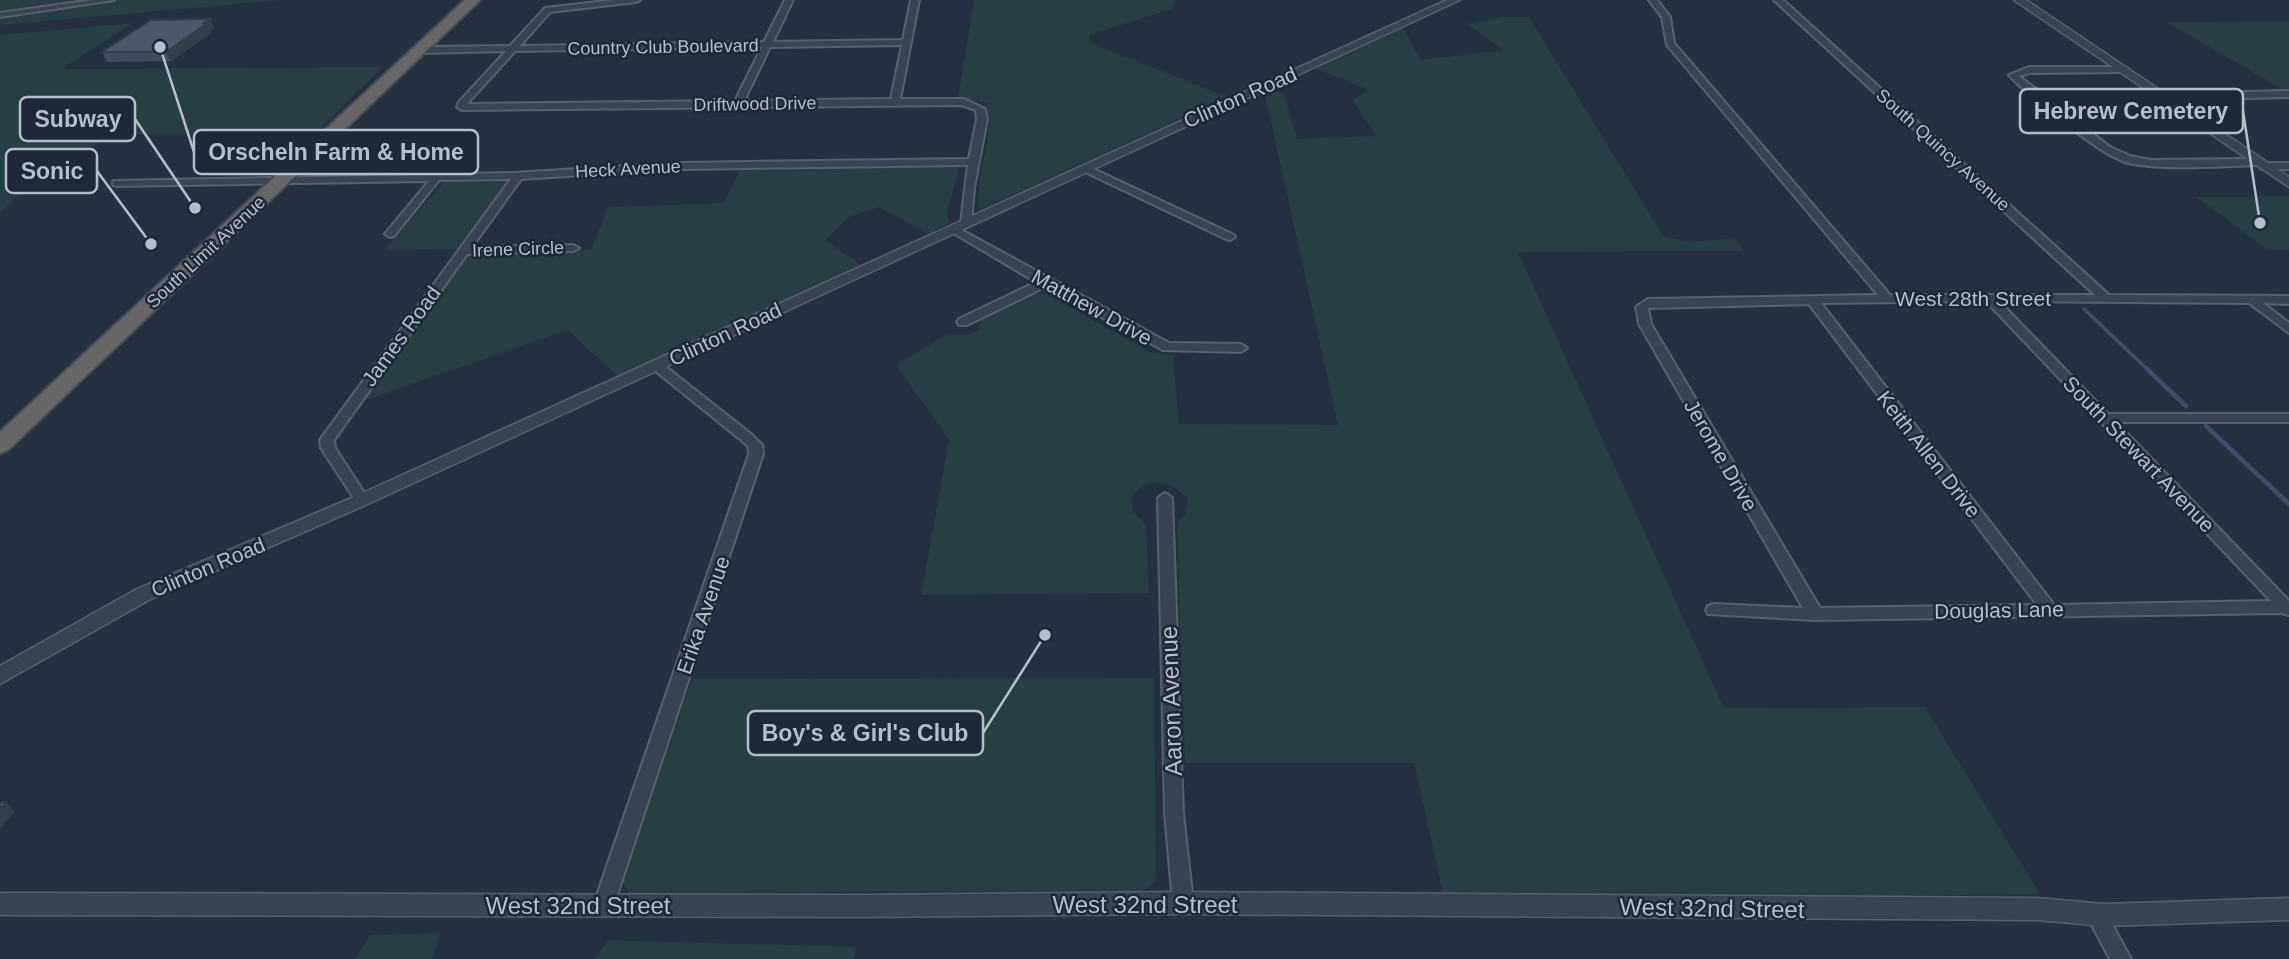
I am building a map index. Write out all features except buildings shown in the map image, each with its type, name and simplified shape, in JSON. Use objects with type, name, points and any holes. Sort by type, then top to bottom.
[{"type":"highway","name":"South Limit Avenue","points":[[0,445],[473,0]]},
{"type":"street","points":[[0,15],[110,0]]},
{"type":"street","points":[[512,50],[548,9],[636,0]]},
{"type":"street","points":[[738,104],[789,0]]},
{"type":"street","points":[[895,102],[915,0]]},
{"type":"street","name":"Clinton Road","points":[[0,676],[27,658],[142,595],[362,500],[1454,0]]},
{"type":"street","points":[[1653,0],[1666,17],[1670,43],[1886,298]]},
{"type":"street","name":"South Quincy Avenue","points":[[1778,0],[2107,299]]},
{"type":"street","points":[[2019,0],[2289,183]]},
{"type":"street","name":"Country Club Boulevard","points":[[420,51],[906,42]]},
{"type":"street","name":"Driftwood Drive","points":[[512,50],[462,107],[971,103],[980,109],[982,119],[974,162]]},
{"type":"street","points":[[2121,69],[2029,70],[2013,75],[2107,149],[2127,159],[2151,163],[2289,166]]},
{"type":"street","points":[[2163,97],[2289,94]]},
{"type":"street","points":[[960,226],[974,162]]},
{"type":"street","name":"Heck Avenue","points":[[117,183],[518,176],[677,166],[974,162]]},
{"type":"street","points":[[1085,168],[1230,237]]},
{"type":"street","name":"James Road","points":[[362,500],[328,448],[327,440],[518,176]]},
{"type":"street","points":[[390,234],[436,178]]},
{"type":"street","name":"Matthew Drive","points":[[960,226],[1045,282],[1167,347],[1241,348]]},
{"type":"street","name":"Irene Circle","points":[[463,251],[573,248]]},
{"type":"street","points":[[963,322],[1045,282]]},
{"type":"street","name":"West 28th Street","points":[[1657,301],[1989,297],[2289,300]]},
{"type":"street","name":"South Stewart Avenue","points":[[1989,297],[2287,609]]},
{"type":"street","name":"Keith Allen Drive","points":[[1811,299],[2049,609]]},
{"type":"street","name":"Jerome Drive","points":[[1657,301],[1642,307],[1645,324],[1815,614]]},
{"type":"street","points":[[2253,301],[2289,329]]},
{"type":"street","name":"Erika Avenue","points":[[604,904],[756,454],[755,445],[746,436],[657,366]]},
{"type":"street","points":[[2104,418],[2289,418]]},
{"type":"street","name":"Aaron Avenue","points":[[1165,498],[1174,813],[1183,903]]},
{"type":"street","name":"Douglas Lane","points":[[1714,610],[1815,614],[2049,609],[2287,609]]},
{"type":"street","name":"West 32nd Street","points":[[0,904],[876,906],[1183,903],[2037,909],[2096,914],[2289,909]]},
{"type":"street","points":[[2096,914],[2121,959]]},
{"type":"green space","points":[[0,0],[283,0],[0,25]]},
{"type":"green space","points":[[974,0],[1175,0],[1172,9],[1089,35],[1090,43],[1228,97],[979,210],[979,183],[988,130],[987,103],[958,98]]},
{"type":"green space","points":[[1501,17],[1529,17],[1664,237],[1693,242],[1735,238],[1744,251],[1518,252],[1724,708],[1925,707],[2040,894],[1766,897],[1443,893],[1414,763],[1185,763],[1177,522],[1185,515],[1188,499],[1168,485],[1146,485],[1132,496],[1133,512],[1146,524],[1149,593],[921,595],[949,440],[896,365],[946,335],[966,335],[978,330],[982,320],[1034,294],[1046,294],[1150,352],[1173,356],[1179,424],[1338,425],[1265,95],[1270,87],[1284,94],[1297,139],[1376,136],[1353,100],[1369,90],[1314,68],[1403,27],[1421,60],[1504,50],[1467,24]]},
{"type":"green space","points":[[2289,21],[2289,93],[2166,22]]},
{"type":"green space","points":[[133,23],[62,69],[382,67],[316,133],[110,135],[24,191],[0,213],[0,35]]},
{"type":"green space","points":[[958,168],[958,173],[947,212],[949,223],[928,234],[879,207],[849,217],[825,240],[861,265],[618,377],[568,330],[354,404],[465,256],[591,250],[608,207],[723,203],[740,170]]},
{"type":"green space","points":[[444,182],[506,183],[505,186],[457,249],[384,250]]},
{"type":"green space","points":[[2289,196],[2289,250],[2268,250],[2196,197]]},
{"type":"green space","points":[[1154,678],[1156,881],[1144,891],[629,893],[622,881],[692,679]]},
{"type":"green space","points":[[440,933],[432,959],[355,959],[370,935]]},
{"type":"green space","points":[[609,940],[856,947],[854,959],[594,959]]},
{"type":"waterway","points":[[2084,309],[2148,370]]},
{"type":"waterway","points":[[2146,368],[2186,406]]},
{"type":"waterway","points":[[2206,426],[2289,504]]},
{"type":"place","name":"Orscheln Farm & Home","points":[[160,47]]},
{"type":"place","name":"Subway","points":[[195,208]]},
{"type":"place","name":"Hebrew Cemetery","points":[[2260,223]]},
{"type":"place","name":"Sonic","points":[[151,244]]},
{"type":"place","name":"Boy's & Girl's Club","points":[[1045,635]]}]
